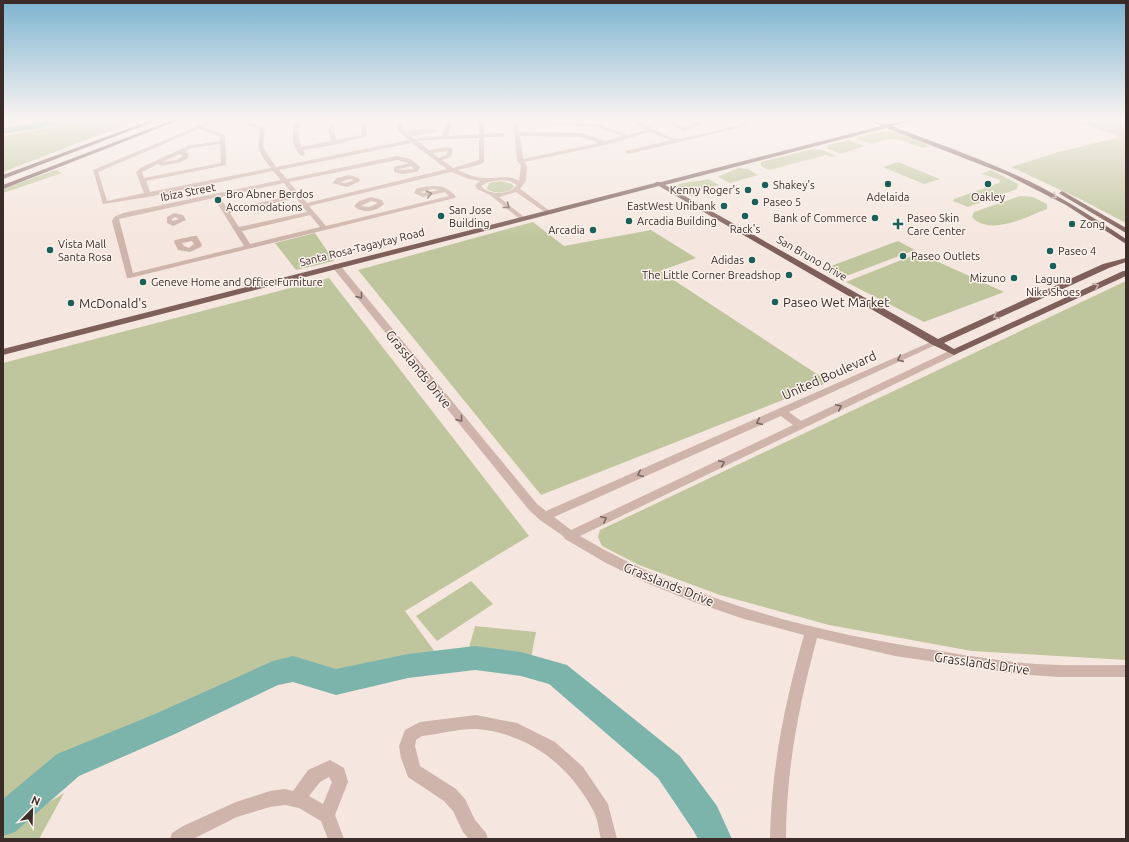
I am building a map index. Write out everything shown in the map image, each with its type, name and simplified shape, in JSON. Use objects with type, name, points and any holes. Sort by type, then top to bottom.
[{"type":"main road","points":[[3,177],[53,158]]},
{"type":"main road","points":[[3,187],[77,158]]},
{"type":"main road","name":"Santa Rosa-Tagaytay Road","points":[[3,352],[753,158]]},
{"type":"main road","points":[[973,158],[1007,173],[1068,204],[1126,242]]},
{"type":"main road","points":[[984,158],[1046,185],[1126,231]]},
{"type":"main road","name":"San Bruno Drive","points":[[658,184],[954,352]]},
{"type":"main road","points":[[1035,187],[1046,185]]},
{"type":"main road","points":[[1111,221],[1126,227]]},
{"type":"main road","name":"United Boulevard","points":[[936,343],[1106,266],[1126,260]]},
{"type":"main road","points":[[954,352],[1126,273]]},
{"type":"street","points":[[125,158],[96,171],[105,203],[324,158]]},
{"type":"street","points":[[148,195],[144,180],[139,172],[153,164],[171,163],[183,158]]},
{"type":"street","points":[[144,180],[224,164],[223,158]]},
{"type":"street","points":[[268,158],[274,168],[325,229]]},
{"type":"street","points":[[304,158],[306,162]]},
{"type":"street","name":"Ibiza Street","points":[[197,260],[130,276],[115,221],[116,218],[403,158]]},
{"type":"street","name":"Ibiza Street","points":[[404,158],[413,164]]},
{"type":"street","points":[[438,160],[443,158]]},
{"type":"street","points":[[305,205],[452,171],[477,164],[482,160],[482,158]]},
{"type":"street","points":[[478,185],[481,191],[492,194],[506,194],[518,187],[523,180],[519,158]]},
{"type":"street","points":[[520,165],[546,158]]},
{"type":"street","points":[[438,160],[471,184],[478,185],[486,180]]},
{"type":"street","points":[[452,171],[471,178],[486,180],[507,178],[518,174],[520,165]]},
{"type":"street","points":[[507,178],[515,180],[518,187],[547,212]]},
{"type":"street","points":[[350,185],[367,200]]},
{"type":"street","points":[[190,250],[197,260],[453,197],[446,190]]},
{"type":"street","points":[[492,194],[522,218]]},
{"type":"street","points":[[226,212],[297,196]]},
{"type":"street","points":[[217,197],[248,247]]},
{"type":"street","points":[[169,206],[174,215]]},
{"type":"street","points":[[237,230],[311,213]]},
{"type":"street","name":"Grasslands Drive","points":[[336,266],[522,495],[544,517],[569,536],[593,551],[646,577],[755,617],[812,632],[925,655],[1034,670],[1126,671]]},
{"type":"street","name":"United Boulevard","points":[[544,517],[936,343]]},
{"type":"street","points":[[569,536],[954,352]]},
{"type":"street","points":[[782,411],[800,426]]},
{"type":"street","points":[[778,839],[778,821],[786,742],[799,677],[812,632]]},
{"type":"street","points":[[480,839],[469,826],[459,805],[450,795],[414,771],[409,758],[407,746],[410,736],[420,729],[476,722],[517,730],[550,747],[577,773],[602,810],[609,839]]},
{"type":"street","points":[[297,799],[314,776],[330,768],[338,774],[340,782],[327,815]]},
{"type":"street","points":[[178,839],[228,813],[270,798],[297,799],[327,815],[336,839]]},
{"type":"green space","points":[[3,158],[38,158],[3,172]]},
{"type":"green space","points":[[776,158],[813,158],[769,170],[761,166],[761,162]]},
{"type":"green space","points":[[1038,158],[1126,158],[1126,223],[1082,200],[1011,167]]},
{"type":"green space","points":[[898,162],[940,179],[924,184],[883,167]]},
{"type":"green space","points":[[738,168],[748,169],[758,175],[730,183],[718,177]]},
{"type":"green space","points":[[55,170],[62,173],[3,193],[3,189]]},
{"type":"green space","points":[[991,170],[1018,184],[1017,189],[968,207],[953,201],[954,199],[999,183],[1000,180],[982,174]]},
{"type":"green space","points":[[708,179],[719,185],[692,192],[696,195],[691,196],[676,188],[679,184],[686,182]]},
{"type":"green space","points":[[501,181],[512,184],[514,187],[507,191],[500,192],[493,192],[487,189],[489,183]]},
{"type":"green space","points":[[1020,196],[1033,197],[1047,204],[1047,209],[1020,220],[999,225],[980,223],[972,217],[974,212]]},
{"type":"green space","points":[[533,222],[564,246],[651,230],[696,258],[660,271],[829,382],[541,495],[358,270]]},
{"type":"green space","points":[[315,233],[334,261],[296,270],[275,243]]},
{"type":"green space","points":[[898,241],[915,250],[841,278],[823,269]]},
{"type":"green space","points":[[919,253],[1004,292],[924,322],[846,282]]},
{"type":"green space","points":[[329,278],[529,536],[405,611],[438,656],[336,672],[293,669],[273,674],[68,765],[3,820],[3,363]]},
{"type":"green space","points":[[1126,281],[1126,660],[972,651],[829,625],[720,595],[639,565],[602,546],[598,537],[600,530]]},
{"type":"green space","points":[[471,581],[493,604],[437,641],[416,616]]},
{"type":"green space","points":[[475,626],[536,632],[531,658],[468,651]]},
{"type":"green space","points":[[64,793],[39,839],[3,839],[3,831]]},
{"type":"waterway","points":[[3,820],[68,765],[165,724],[273,674],[293,669],[336,682],[408,666],[475,658],[521,664],[557,674],[669,767],[705,818],[715,839]]},
{"type":"place","name":"Adelaida","points":[[888,184]]},
{"type":"place","name":"Oakley","points":[[988,184]]},
{"type":"place","name":"Shakey's","points":[[765,185]]},
{"type":"place","name":"Kenny Roger's","points":[[748,190]]},
{"type":"place","name":"Bro Abner Berdos Accomodations","points":[[218,200]]},
{"type":"place","name":"Paseo 5","points":[[755,202]]},
{"type":"place","name":"EastWest Unibank","points":[[724,206]]},
{"type":"place","name":"San Jose Building","points":[[441,216]]},
{"type":"place","name":"Rack's","points":[[745,216]]},
{"type":"place","name":"Bank of Commerce","points":[[875,218]]},
{"type":"place","name":"Arcadia Building","points":[[629,221]]},
{"type":"place","name":"Paseo Skin Care Center","points":[[898,224]]},
{"type":"place","name":"Zong","points":[[1072,224]]},
{"type":"place","name":"Arcadia","points":[[593,230]]},
{"type":"place","name":"Vista Mall Santa Rosa","points":[[50,250]]},
{"type":"place","name":"Paseo 4","points":[[1050,251]]},
{"type":"place","name":"Paseo Outlets","points":[[903,256]]},
{"type":"place","name":"Adidas","points":[[752,260]]},
{"type":"place","name":"Laguna Nike Shoes","points":[[1053,266]]},
{"type":"place","name":"The Little Corner Breadshop","points":[[789,275]]},
{"type":"place","name":"Mizuno","points":[[1014,278]]},
{"type":"place","name":"Geneve Home and Office Furniture","points":[[143,282]]},
{"type":"place","name":"Paseo Wet Market","points":[[775,302]]},
{"type":"place","name":"McDonald's","points":[[71,303]]}]
